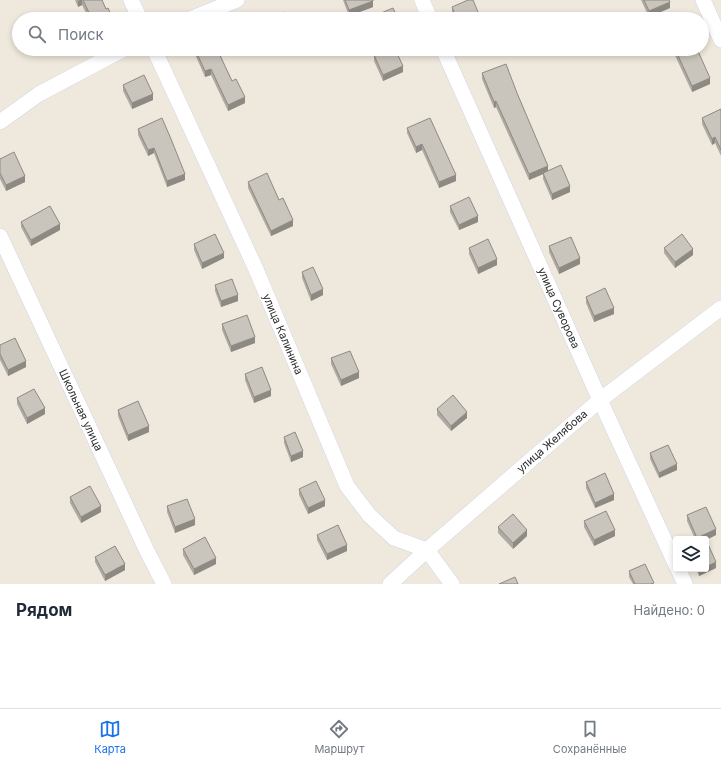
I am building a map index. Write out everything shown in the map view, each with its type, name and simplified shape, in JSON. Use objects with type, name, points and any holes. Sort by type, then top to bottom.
[{"type":"street","points":[[131,0],[137,12]]},
{"type":"street","points":[[207,12],[237,0]]},
{"type":"street","points":[[422,0],[427,12]]},
{"type":"street","points":[[703,0],[708,12]]},
{"type":"street","points":[[709,13],[721,40]]},
{"type":"street","points":[[0,122],[39,94],[111,56]]},
{"type":"street","name":"улица Калинина","points":[[157,56],[254,267],[347,486],[370,516],[394,538],[427,550]]},
{"type":"street","name":"улица Суворова","points":[[446,56],[600,400],[673,558]]},
{"type":"street","name":"Школьная улица","points":[[0,236],[147,551],[164,584]]},
{"type":"street","name":"улица Желябова","points":[[390,584],[600,400],[721,308]]},
{"type":"street","points":[[427,550],[452,584]]},
{"type":"street","points":[[679,572],[685,584]]},
{"type":"building","points":[[83,0],[102,0],[106,9],[108,8],[110,12],[89,12]]},
{"type":"building","points":[[345,0],[373,0],[373,1],[349,10]]},
{"type":"building","points":[[468,0],[473,0],[478,12],[454,12],[452,7]]},
{"type":"building","points":[[644,0],[669,0],[670,2],[649,11]]},
{"type":"building","points":[[393,8],[395,12],[384,12]]},
{"type":"building","points":[[198,56],[220,56],[232,81],[236,79],[245,97],[228,105],[211,69],[205,71]]},
{"type":"building","points":[[374,56],[398,56],[403,66],[383,75]]},
{"type":"building","points":[[678,56],[700,56],[710,78],[692,86]]},
{"type":"building","points":[[506,64],[548,166],[529,174],[496,101],[494,102],[482,73]]},
{"type":"building","points":[[144,75],[153,94],[132,103],[123,85]]},
{"type":"building","points":[[721,109],[721,150],[715,137],[712,139],[702,118]]},
{"type":"building","points":[[162,118],[185,174],[167,181],[154,148],[148,150],[138,129]]},
{"type":"building","points":[[430,118],[456,175],[439,182],[422,144],[416,147],[407,128]]},
{"type":"building","points":[[14,152],[25,176],[6,185],[0,173],[0,159]]},
{"type":"building","points":[[561,165],[570,186],[552,194],[543,173]]},
{"type":"building","points":[[267,173],[279,200],[283,198],[293,220],[271,231],[248,182]]},
{"type":"building","points":[[469,197],[478,216],[459,225],[450,206]]},
{"type":"building","points":[[50,206],[60,224],[31,240],[21,222]]},
{"type":"building","points":[[215,234],[224,253],[202,263],[194,244]]},
{"type":"building","points":[[682,234],[693,249],[675,262],[664,248]]},
{"type":"building","points":[[571,237],[580,258],[559,268],[549,246]]},
{"type":"building","points":[[488,239],[497,259],[478,268],[469,248]]},
{"type":"building","points":[[313,267],[323,289],[311,295],[302,272]]},
{"type":"building","points":[[232,279],[238,295],[221,301],[215,285]]},
{"type":"building","points":[[605,288],[614,308],[594,316],[586,297]]},
{"type":"building","points":[[247,315],[255,337],[231,346],[222,324]]},
{"type":"building","points":[[15,338],[26,361],[8,370],[0,354],[0,345]]},
{"type":"building","points":[[350,351],[359,372],[341,380],[331,358]]},
{"type":"building","points":[[262,367],[271,390],[254,397],[245,374]]},
{"type":"building","points":[[34,389],[45,408],[27,418],[17,398]]},
{"type":"building","points":[[453,395],[467,412],[451,426],[437,409]]},
{"type":"building","points":[[138,401],[149,426],[128,435],[118,410]]},
{"type":"building","points":[[295,432],[303,451],[291,456],[284,437]]},
{"type":"building","points":[[668,445],[677,464],[659,473],[650,453]]},
{"type":"building","points":[[605,473],[614,494],[595,503],[586,482]]},
{"type":"building","points":[[316,481],[325,500],[308,508],[299,489]]},
{"type":"building","points":[[90,486],[101,506],[81,517],[70,497]]},
{"type":"building","points":[[187,499],[195,519],[175,527],[167,506]]},
{"type":"building","points":[[706,507],[716,529],[701,536],[696,536],[687,515]]},
{"type":"building","points":[[606,511],[615,530],[594,540],[584,521]]},
{"type":"building","points":[[513,514],[527,530],[513,543],[498,527]]},
{"type":"building","points":[[338,525],[347,545],[327,554],[317,535]]},
{"type":"building","points":[[205,537],[216,558],[194,569],[183,549]]},
{"type":"building","points":[[115,546],[125,564],[105,575],[95,557]]},
{"type":"building","points":[[709,546],[716,562],[709,566]]},
{"type":"building","points":[[645,564],[654,583],[635,584],[629,571]]},
{"type":"building","points":[[515,577],[518,584],[499,584]]}]
